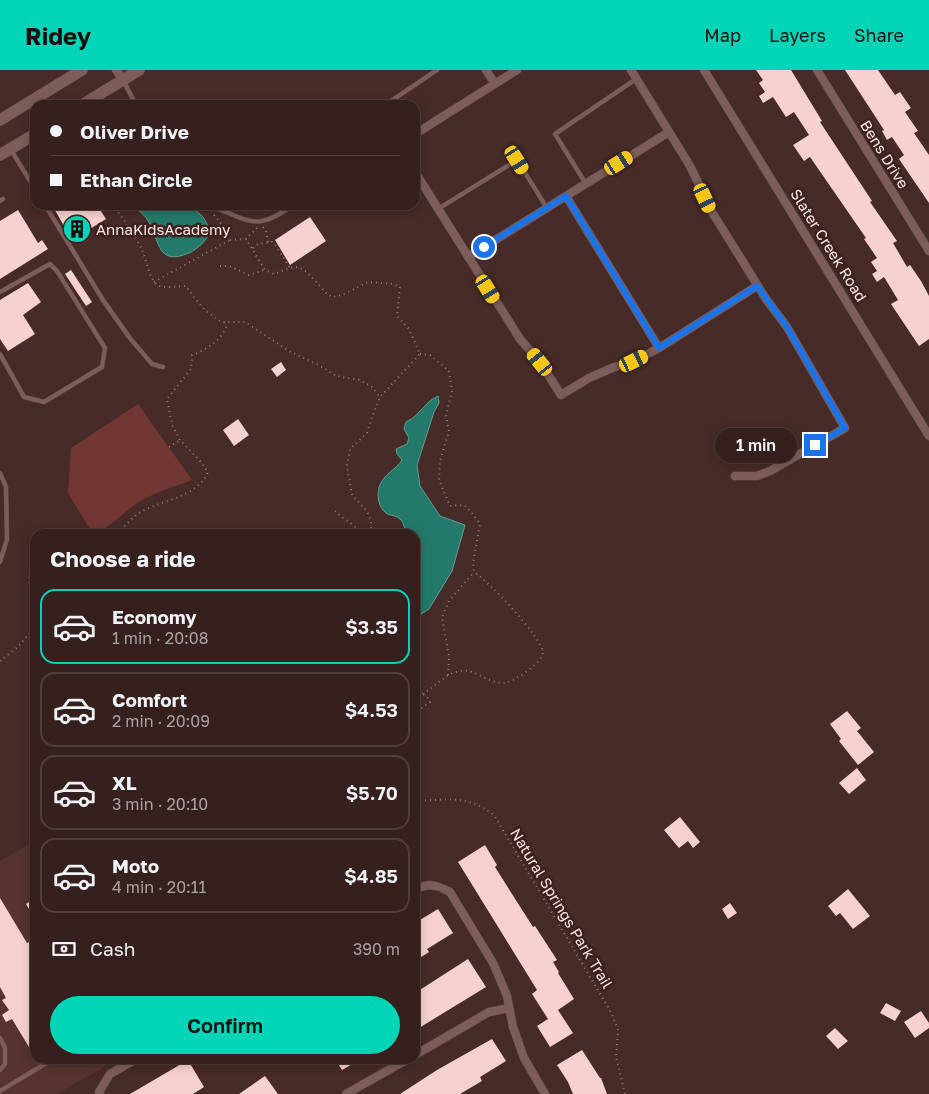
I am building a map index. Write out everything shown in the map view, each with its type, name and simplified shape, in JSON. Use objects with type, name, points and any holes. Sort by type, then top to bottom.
[{"type":"main road","points":[[33,100],[82,70]]},
{"type":"main road","points":[[90,100],[139,70]]},
{"type":"main road","points":[[0,120],[30,102]]},
{"type":"main road","points":[[0,155],[30,137]]},
{"type":"street","points":[[116,70],[123,80]]},
{"type":"street","points":[[486,70],[495,84]]},
{"type":"street","points":[[420,131],[518,70]]},
{"type":"street","points":[[631,70],[690,166],[712,212],[757,286],[787,327],[845,428],[770,471],[757,476],[736,476]]},
{"type":"street","name":"Slater Creek Road","points":[[704,70],[929,436]]},
{"type":"street","name":"Bens Drive","points":[[817,70],[929,252]]},
{"type":"street","points":[[468,257],[669,132]]},
{"type":"street","points":[[420,180],[520,339],[540,362],[561,394],[589,378],[634,361],[659,348],[757,286]]},
{"type":"street","points":[[566,196],[659,348]]},
{"type":"street","points":[[420,887],[424,884],[438,885],[450,892],[493,963],[507,996],[513,1027],[524,1058],[545,1094]]},
{"type":"street","points":[[420,1052],[489,1012],[509,1008]]},
{"type":"street","points":[[100,1093],[110,1074],[127,1064]]},
{"type":"street","points":[[346,1094],[399,1064]]},
{"type":"lane","points":[[392,100],[436,70]]},
{"type":"lane","points":[[586,184],[555,134],[636,79]]},
{"type":"lane","points":[[123,80],[133,100]]},
{"type":"lane","points":[[10,149],[30,181]]},
{"type":"lane","points":[[438,209],[517,160],[547,208]]},
{"type":"lane","points":[[48,210],[103,300],[129,337],[152,364],[163,367]]},
{"type":"lane","points":[[223,210],[245,221],[260,222],[270,220],[286,210]]},
{"type":"lane","points":[[0,292],[50,264],[105,348],[102,367],[44,402],[24,397],[0,354]]},
{"type":"lane","points":[[0,473],[6,487],[7,539],[0,562]]},
{"type":"lane","points":[[0,1038],[5,1048],[5,1064],[0,1070]]},
{"type":"lane","points":[[0,1091],[45,1064]]},
{"type":"path","points":[[116,210],[134,235],[154,282],[161,287],[186,286],[204,309],[221,322],[246,322],[289,351],[336,376],[359,380],[371,386],[380,397]]},
{"type":"path","points":[[212,212],[223,226],[230,240]]},
{"type":"path","points":[[154,282],[230,240],[246,238],[257,229],[260,222]]},
{"type":"path","points":[[260,222],[266,231],[268,242]]},
{"type":"path","points":[[246,238],[265,270],[274,274],[298,267],[307,272],[326,293],[332,296],[342,295],[368,282],[394,284],[400,287],[398,316],[409,329],[420,354]]},
{"type":"path","points":[[253,248],[258,244],[272,242],[290,268]]},
{"type":"path","points":[[220,266],[229,266],[249,276],[265,270]]},
{"type":"path","points":[[123,529],[139,513],[194,489],[205,480],[208,472],[180,440],[172,425],[167,399],[191,369],[192,355],[203,350],[224,333],[226,327],[224,322]]},
{"type":"path","points":[[370,529],[371,521],[367,510],[352,495],[348,480],[350,449],[367,433],[380,397],[420,354]]},
{"type":"path","points":[[420,354],[430,355],[449,371],[452,391],[446,416],[449,431],[440,461],[439,480],[450,506],[464,505],[480,524],[472,563],[474,572],[494,589],[534,635],[541,645],[542,656],[521,677],[506,683],[496,683],[463,670],[448,676],[420,696]]},
{"type":"path","points":[[170,447],[180,440]]},
{"type":"path","points":[[335,510],[341,518],[357,529]]},
{"type":"path","points":[[448,676],[449,656],[442,617],[449,601],[474,572]]},
{"type":"path","points":[[0,661],[18,647],[30,633]]},
{"type":"path","points":[[420,706],[422,708],[430,702],[423,694]]},
{"type":"path","name":"Natural Springs Park Trail","points":[[420,801],[464,799],[480,805],[494,815],[612,1014],[618,1030],[616,1057],[625,1094]]},
{"type":"shaded area","points":[[138,404],[192,480],[144,499],[104,529],[90,529],[68,493],[71,448]]},
{"type":"shaded area","points":[[30,844],[30,1064],[109,1064],[57,1094],[0,1094],[0,861]]},
{"type":"water","points":[[138,210],[195,210],[203,217],[211,231],[196,249],[189,253],[171,257],[158,244],[149,222]]},
{"type":"water","points":[[438,396],[439,403],[434,412],[417,465],[420,486],[440,516],[465,525],[452,571],[429,609],[420,615],[420,529],[404,529],[400,519],[383,510],[378,497],[378,490],[384,478],[402,460],[397,454],[396,449],[407,444],[409,438],[404,429],[406,422]]},
{"type":"building","points":[[756,70],[791,70],[822,121],[820,122],[897,241],[893,243],[907,267],[910,265],[921,281],[929,296],[929,339],[919,346],[891,304],[898,300],[884,277],[877,282],[872,274],[877,271],[871,262],[877,258],[864,239],[866,238],[810,157],[804,161],[793,145],[809,135],[794,112],[786,117],[773,97],[763,103],[759,96],[765,92],[759,83],[763,80]]},
{"type":"building","points":[[845,70],[878,70],[895,95],[900,92],[911,108],[905,112],[918,131],[914,133],[929,155],[929,203],[899,159],[904,155],[892,137],[887,140],[882,131],[884,130]]},
{"type":"building","points":[[18,210],[38,243],[42,240],[48,249],[0,279],[0,221]]},
{"type":"building","name":"AnnaKidsAcademy","points":[[55,210],[100,210],[106,219],[72,240]]},
{"type":"building","points":[[310,217],[326,241],[290,265],[275,240]]},
{"type":"building","points":[[71,270],[92,302],[86,306],[65,274]]},
{"type":"building","points":[[28,283],[41,302],[23,315],[35,334],[8,351],[0,339],[0,300]]},
{"type":"building","points":[[281,362],[286,370],[277,377],[271,369]]},
{"type":"building","points":[[238,419],[249,435],[234,446],[223,430]]},
{"type":"building","points":[[847,711],[861,728],[857,731],[874,752],[858,765],[839,741],[841,739],[830,724]]},
{"type":"building","points":[[857,768],[866,780],[849,794],[839,783]]},
{"type":"building","points":[[680,817],[700,842],[693,848],[688,841],[679,848],[664,830]]},
{"type":"building","points":[[485,845],[497,865],[495,867],[533,927],[535,926],[557,960],[553,962],[574,999],[558,1010],[573,1033],[550,1047],[537,1026],[548,1019],[532,994],[537,990],[458,862]]},
{"type":"building","points":[[848,889],[870,916],[853,929],[840,913],[836,916],[828,906]]},
{"type":"building","points":[[0,898],[27,943],[30,942],[30,1049],[12,1019],[6,1022],[2,1015],[9,1010],[2,1000],[6,998],[0,987]]},
{"type":"building","points":[[30,901],[30,911],[26,904]]},
{"type":"building","points":[[730,903],[737,913],[728,919],[722,909]]},
{"type":"building","points":[[438,909],[453,933],[427,949],[429,952],[420,958],[420,920]]},
{"type":"building","points":[[468,959],[486,987],[420,1027],[420,990]]},
{"type":"building","points":[[886,1003],[901,1011],[895,1021],[880,1013]]},
{"type":"building","points":[[921,1011],[929,1023],[929,1028],[915,1038],[904,1022]]},
{"type":"building","points":[[835,1028],[848,1041],[838,1049],[826,1036]]},
{"type":"building","points":[[492,1039],[506,1061],[480,1077],[482,1081],[460,1094],[400,1094],[437,1070]]},
{"type":"building","points":[[582,1050],[601,1078],[607,1094],[573,1094],[557,1065]]},
{"type":"building","points":[[181,1064],[190,1064],[204,1087],[193,1094],[130,1094]]},
{"type":"building","points":[[338,1064],[352,1064],[342,1070]]},
{"type":"building","points":[[265,1076],[278,1094],[239,1094]]},
{"type":"place","name":"AnnaKidsAcademy","points":[[77,229]]},
{"type":"route","points":[[484,247],[566,196],[659,348],[757,286],[787,327],[845,428],[815,445]]}]
